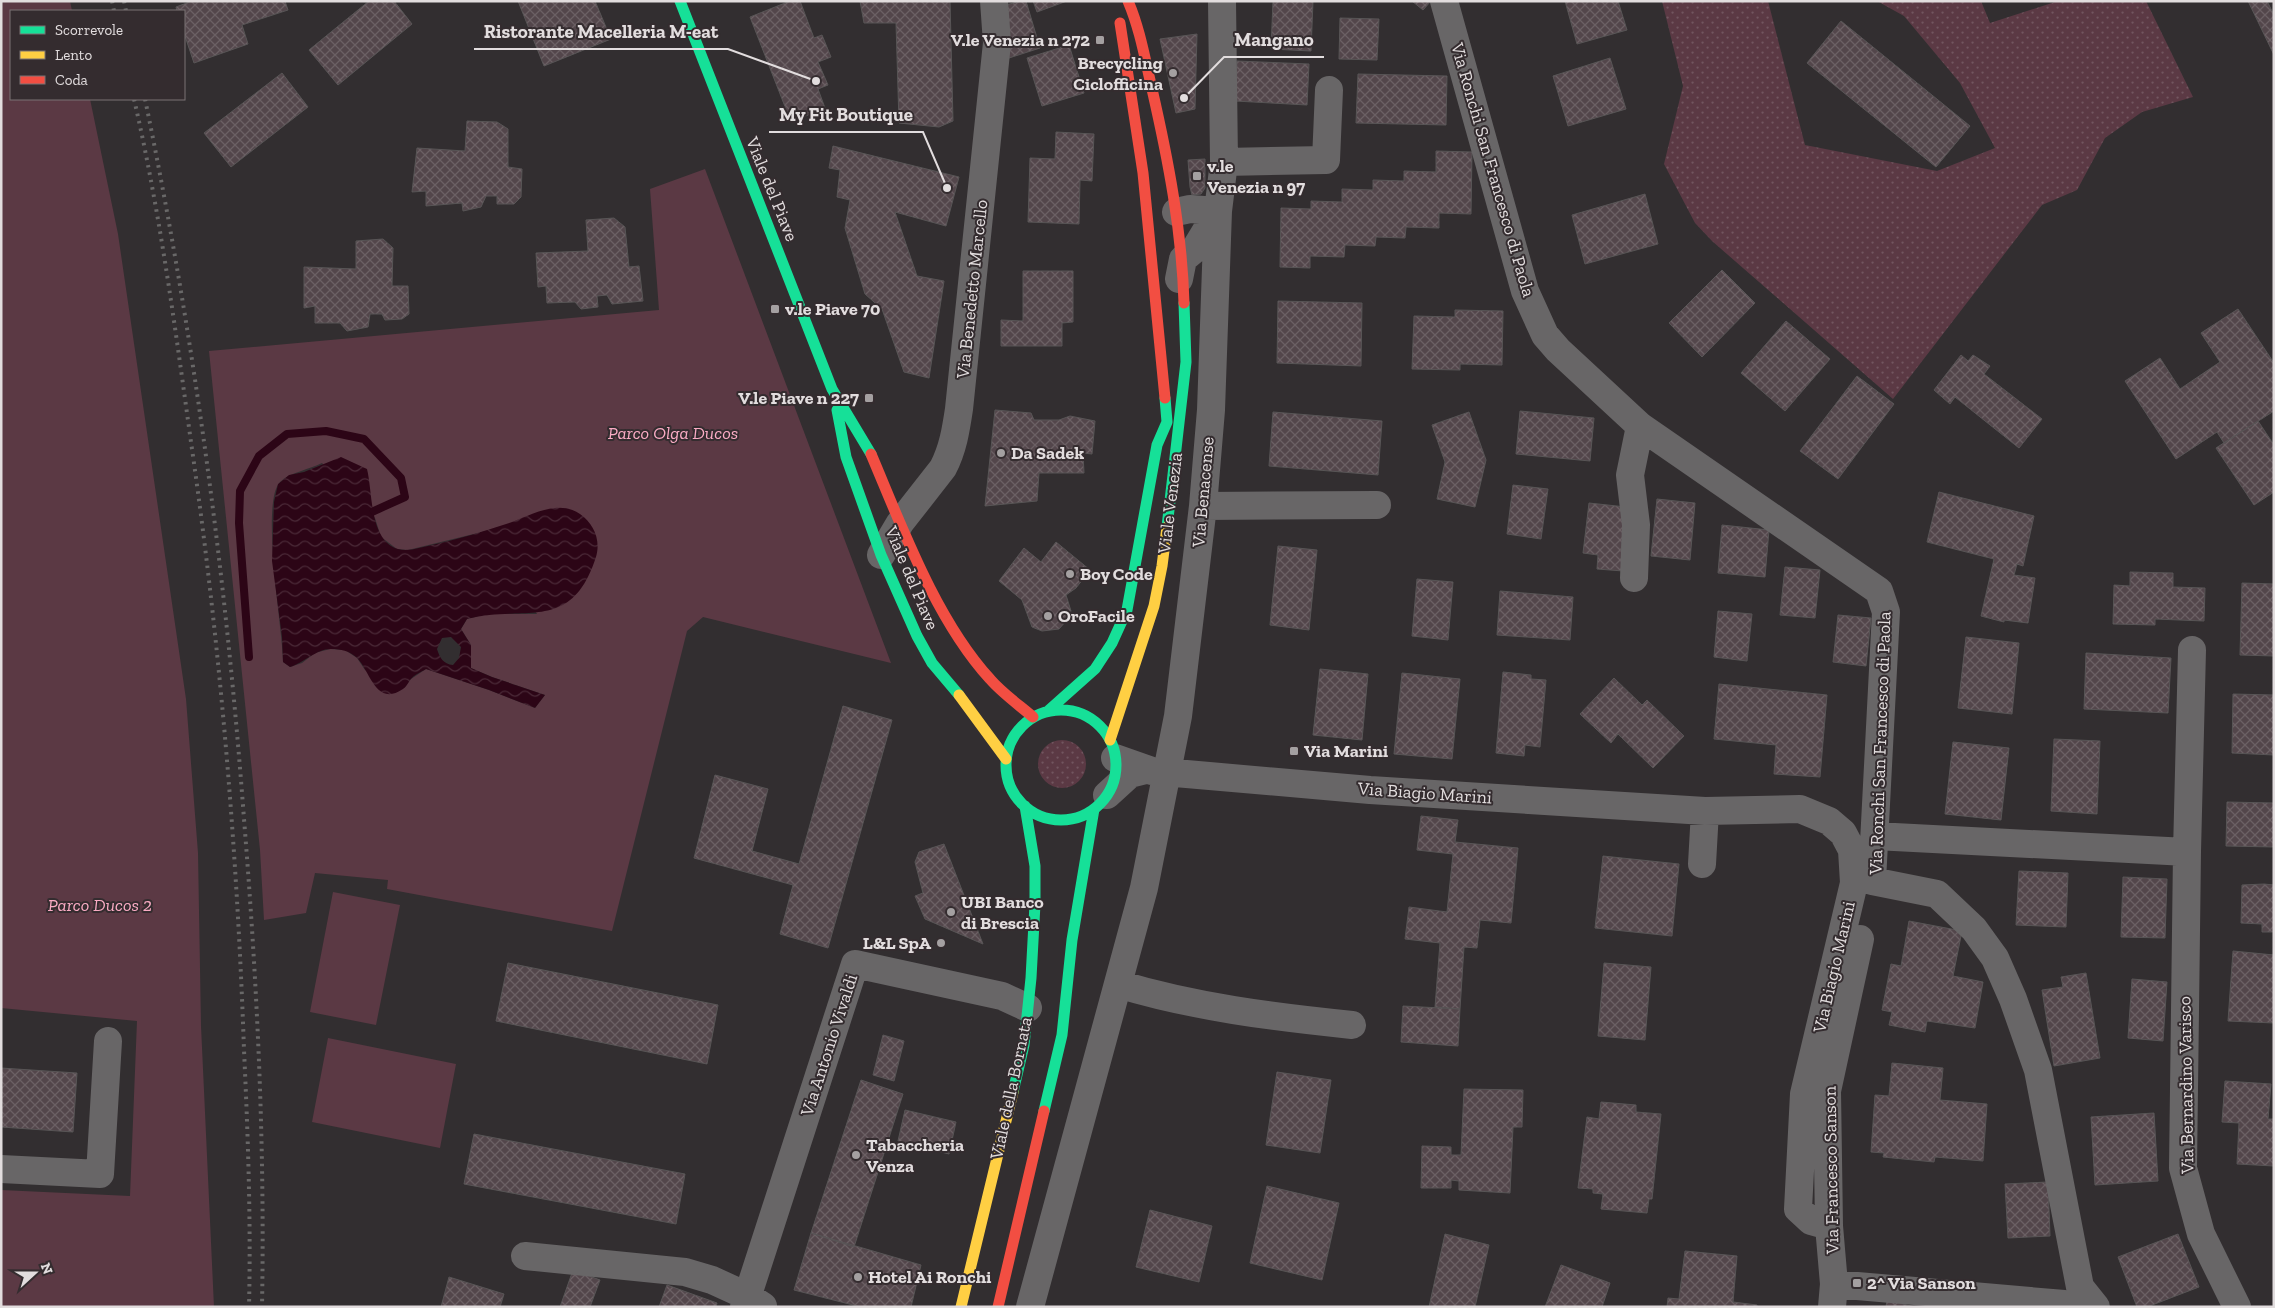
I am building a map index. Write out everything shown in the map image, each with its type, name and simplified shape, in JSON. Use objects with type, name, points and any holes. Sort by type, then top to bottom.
[{"type":"main road","name":"Viale del Piave","points":[[680,1],[832,389],[846,457],[881,555],[898,596],[932,663],[963,700],[1006,759]]},
{"type":"main road","name":"Viale Venezia","points":[[1049,710],[1095,669],[1112,643],[1127,610],[1157,445],[1167,422],[1143,173],[1117,1]]},
{"type":"main road","name":"Viale Venezia","points":[[1113,749],[1154,606],[1162,566],[1186,362],[1183,259],[1176,212],[1158,116],[1136,20],[1128,1]]},
{"type":"main road","name":"Viale del Piave","points":[[832,389],[870,451],[917,562],[958,638],[990,680],[1033,717]]},
{"type":"main road","points":[[1049,710],[1067,710],[1084,715],[1099,724],[1113,749],[1114,777],[1100,802],[1077,817],[1058,820],[1040,816],[1024,806],[1014,793],[1007,777],[1006,759],[1010,742],[1020,728],[1033,717],[1049,710]]},
{"type":"main road","name":"Viale della Bornata","points":[[998,1307],[1062,1034],[1072,940],[1100,802]]},
{"type":"main road","name":"Viale della Bornata","points":[[961,1307],[1024,1045],[1033,949],[1035,866],[1024,806]]},
{"type":"street","name":"Via Benedetto Marcello","points":[[881,555],[900,523],[943,468],[949,457],[958,417],[997,44],[994,1]]},
{"type":"street","name":"Via Benacense","points":[[1157,771],[1178,716],[1203,506],[1211,410],[1218,211],[1224,162],[1222,1]]},
{"type":"street","name":"Via Ronchi San Francesco di Paola","points":[[1444,1],[1525,291],[1545,335],[1558,350],[1640,426],[1879,591],[1886,612],[1872,881],[1937,894],[1974,929],[1995,958],[2013,999],[2038,1070],[2080,1287],[2096,1307]]},
{"type":"street","points":[[1224,162],[1326,160],[1330,90]]},
{"type":"street","points":[[1176,212],[1190,209],[1218,211]]},
{"type":"street","name":"Via Benacense","points":[[1183,259],[1195,249],[1218,211]]},
{"type":"street","name":"Viale Venezia","points":[[1167,422],[1174,302],[1183,259]]},
{"type":"street","points":[[1634,578],[1636,524],[1630,475],[1640,426]]},
{"type":"street","name":"Viale Venezia","points":[[1203,506],[1377,505]]},
{"type":"street","name":"Via Bernardino Varisco","points":[[2192,650],[2183,1168],[2201,1234],[2237,1307]]},
{"type":"street","points":[[1113,749],[1157,771]]},
{"type":"street","points":[[1100,802],[1130,774],[1157,771]]},
{"type":"street","points":[[1030,1307],[1144,888],[1157,771]]},
{"type":"street","name":"Via Biagio Marini","points":[[1157,771],[1370,790],[1705,812],[1800,809],[1829,821],[1843,833],[1852,850],[1854,883],[1804,1094],[1798,1209],[1811,1221],[1829,1226]]},
{"type":"street","points":[[1702,864],[1705,812]]},
{"type":"street","points":[[1875,836],[2187,852]]},
{"type":"street","name":"Via Francesco Sanson","points":[[1872,881],[1827,1091],[1829,1226],[1833,1295],[2064,1304]]},
{"type":"street","name":"Via Antonio Vivaldi","points":[[525,1256],[685,1272],[712,1280],[752,1303],[855,964],[1002,996],[1028,1008]]},
{"type":"street","points":[[1118,984],[1155,995],[1264,1016],[1352,1025]]},
{"type":"street","points":[[1,1169],[100,1174],[108,1041]]},
{"type":"green space","name":"Parco Ducos 2","points":[[1,1],[70,1],[72,10],[10,10],[10,100],[90,100],[118,234],[186,699],[198,853],[201,1026],[214,1307],[1,1307],[1,1190],[130,1196],[137,1021],[1,1008]]},
{"type":"green space","points":[[1662,1],[1768,1],[1805,145],[1937,171],[1995,148],[1960,83],[1904,16],[1877,1],[1981,1],[1990,23],[2058,1],[2146,1],[2193,97],[2142,112],[2105,138],[2077,190],[2042,205],[1893,399],[1712,241],[1695,223],[1664,164],[1683,86]]},
{"type":"green space","name":"Parco Olga Ducos","points":[[705,169],[891,663],[703,617],[687,631],[612,931],[387,889],[388,880],[315,873],[306,913],[264,920],[260,850],[209,351],[659,310],[650,189]],"holes":[[[322,463],[375,518],[381,537],[397,549],[408,550],[486,531],[537,614],[487,614],[467,619],[461,629],[471,645],[471,668],[545,695],[535,708],[426,669],[411,679],[404,688],[365,670],[357,658],[345,650],[330,649],[315,653],[302,663],[290,667],[283,662],[272,540],[274,494],[280,482],[294,474]]]},
{"type":"green space","points":[[1057,740],[1067,740],[1079,747],[1086,759],[1086,769],[1079,781],[1067,788],[1057,788],[1049,784],[1042,777],[1038,769],[1038,759],[1042,751],[1049,744]]},
{"type":"green space","points":[[333,892],[400,905],[376,1025],[310,1012]]},
{"type":"green space","points":[[328,1038],[456,1064],[440,1148],[312,1122]]},
{"type":"water","points":[[341,457],[367,469],[377,526],[389,544],[402,550],[415,549],[462,537],[550,509],[568,509],[577,512],[585,518],[593,528],[598,545],[596,557],[586,581],[574,597],[560,606],[544,611],[488,615],[467,619],[461,629],[471,645],[471,668],[545,695],[535,708],[426,669],[413,677],[403,689],[394,694],[386,694],[374,685],[356,657],[351,653],[341,650],[320,651],[290,667],[283,662],[282,637],[272,561],[274,502],[278,484],[289,475],[304,472]],"holes":[[[451,637],[461,647],[459,658],[453,665],[442,660],[437,649],[442,638]]]},
{"type":"building","points":[[192,1],[285,1],[288,10],[242,25],[248,44],[194,63],[185,36],[185,10],[177,10],[176,7]]},
{"type":"building","points":[[369,1],[394,1],[412,24],[338,85],[309,50]]},
{"type":"building","points":[[518,1],[595,1],[611,39],[544,66]]},
{"type":"building","points":[[790,1],[800,1],[814,38],[822,35],[831,57],[818,62],[828,85],[818,89],[825,108],[791,122],[750,17]]},
{"type":"building","points":[[860,1],[950,1],[953,121],[939,127],[899,123],[896,23],[864,23]]},
{"type":"building","points":[[1026,1],[1040,48],[1006,59],[1002,6]]},
{"type":"building","points":[[1033,1],[1067,1],[1037,12]]},
{"type":"building","points":[[1273,1],[1313,1],[1311,51],[1271,49]]},
{"type":"building","points":[[1412,1],[1431,1],[1423,10]]},
{"type":"building","points":[[1565,1],[1618,1],[1627,30],[1577,44]]},
{"type":"building","points":[[2248,1],[2267,1],[2274,15],[2274,55]]},
{"type":"building","points":[[1340,18],[1379,19],[1377,60],[1339,59]]},
{"type":"building","points":[[1841,21],[1970,126],[1936,167],[1807,63]]},
{"type":"building","points":[[1197,34],[1195,109],[1176,113],[1160,39]]},
{"type":"building","points":[[1069,45],[1084,93],[1042,106],[1027,58]]},
{"type":"building","points":[[1610,58],[1626,109],[1568,126],[1553,76]]},
{"type":"building","points":[[1237,61],[1309,64],[1307,105],[1235,101]]},
{"type":"building","points":[[282,73],[308,107],[231,167],[204,133]]},
{"type":"building","points":[[1358,74],[1447,76],[1446,125],[1356,123]]},
{"type":"building","points":[[467,121],[497,122],[508,129],[508,167],[522,169],[521,197],[514,204],[497,204],[497,196],[486,196],[481,207],[463,211],[462,203],[426,206],[426,191],[412,192],[417,148],[465,151]]},
{"type":"building","points":[[1056,132],[1094,134],[1092,181],[1080,180],[1079,224],[1028,222],[1030,158],[1055,159]]},
{"type":"building","points":[[833,146],[959,177],[946,226],[895,212],[917,276],[944,281],[929,378],[904,372],[882,309],[865,294],[845,228],[850,200],[837,197],[840,170],[829,168]]},
{"type":"building","points":[[1436,151],[1472,152],[1471,214],[1439,213],[1439,228],[1406,227],[1405,238],[1376,237],[1375,246],[1345,245],[1344,257],[1310,256],[1310,268],[1280,267],[1281,208],[1311,209],[1311,201],[1342,202],[1342,189],[1373,190],[1373,180],[1404,181],[1404,171],[1436,172]]},
{"type":"building","points":[[1205,159],[1205,188],[1201,194],[1192,195],[1188,160]]},
{"type":"building","points":[[1645,194],[1658,244],[1585,264],[1572,215]]},
{"type":"building","points":[[614,218],[625,227],[629,267],[639,266],[643,301],[612,304],[607,295],[597,296],[598,307],[581,309],[575,302],[547,303],[546,286],[538,287],[536,253],[588,251],[586,220]]},
{"type":"building","points":[[383,239],[393,248],[392,286],[408,286],[409,314],[402,319],[385,320],[382,314],[370,314],[368,327],[347,331],[340,323],[315,323],[315,306],[304,308],[304,267],[356,269],[356,241]]},
{"type":"building","points":[[1722,270],[1755,303],[1702,357],[1669,323]]},
{"type":"building","points":[[1023,271],[1073,271],[1073,322],[1062,323],[1062,346],[1001,346],[1001,320],[1023,321]]},
{"type":"building","points":[[1278,301],[1362,303],[1361,366],[1277,363]]},
{"type":"building","points":[[2238,309],[2274,363],[2274,411],[2224,443],[2217,432],[2176,459],[2125,381],[2160,358],[2180,389],[2220,362],[2201,333]]},
{"type":"building","points":[[1455,310],[1503,311],[1502,365],[1460,364],[1460,370],[1412,369],[1414,316],[1455,317]]},
{"type":"building","points":[[1786,321],[1830,359],[1785,411],[1741,373]]},
{"type":"building","points":[[1961,355],[1968,361],[1973,355],[1990,366],[1984,374],[2042,419],[2019,448],[1955,397],[1950,404],[1934,390]]},
{"type":"building","points":[[1857,376],[1894,404],[1838,479],[1800,451]]},
{"type":"building","points":[[995,410],[1031,413],[1034,420],[1059,420],[1070,416],[1095,421],[1092,454],[1083,453],[1084,473],[1039,473],[1037,501],[985,506]]},
{"type":"building","points":[[1520,411],[1594,418],[1590,461],[1516,454]]},
{"type":"building","points":[[1273,412],[1382,421],[1378,475],[1269,466]]},
{"type":"building","points":[[1469,412],[1486,460],[1475,507],[1437,499],[1445,462],[1432,425]]},
{"type":"building","points":[[2258,421],[2274,445],[2274,492],[2254,505],[2216,448]]},
{"type":"building","points":[[1513,485],[1548,489],[1541,539],[1507,534]]},
{"type":"building","points":[[1939,492],[2034,516],[2023,566],[2017,564],[2014,575],[2035,578],[2028,623],[2004,620],[2004,622],[1981,616],[1994,559],[1927,542]]},
{"type":"building","points":[[1657,499],[1695,503],[1690,560],[1651,556]]},
{"type":"building","points":[[1589,503],[1626,507],[1621,551],[1625,551],[1623,571],[1597,569],[1598,555],[1583,553]]},
{"type":"building","points":[[1722,525],[1769,530],[1765,577],[1718,573]]},
{"type":"building","points":[[1056,542],[1090,570],[1076,588],[1066,595],[1071,611],[1066,621],[1059,629],[1042,631],[1032,627],[1022,600],[999,581],[1024,548],[1041,562]]},
{"type":"building","points":[[1278,546],[1317,550],[1309,630],[1270,625]]},
{"type":"building","points":[[1785,567],[1820,570],[1815,618],[1780,615]]},
{"type":"building","points":[[2130,572],[2173,573],[2173,587],[2205,588],[2204,621],[2155,619],[2155,625],[2113,624],[2114,585],[2130,586]]},
{"type":"building","points":[[1417,579],[1453,582],[1448,640],[1412,636]]},
{"type":"building","points":[[2242,583],[2274,584],[2274,656],[2240,655]]},
{"type":"building","points":[[1500,591],[1573,597],[1570,640],[1497,635]]},
{"type":"building","points":[[1718,611],[1752,614],[1747,661],[1714,657]]},
{"type":"building","points":[[1838,615],[1871,618],[1866,666],[1833,662]]},
{"type":"building","points":[[1966,637],[2019,643],[2012,714],[1958,708]]},
{"type":"building","points":[[2086,653],[2171,658],[2168,713],[2084,709]]},
{"type":"building","points":[[1320,669],[1368,674],[1362,740],[1313,735]]},
{"type":"building","points":[[1503,672],[1531,675],[1531,679],[1546,680],[1540,747],[1525,745],[1524,756],[1496,753]]},
{"type":"building","points":[[1402,673],[1460,679],[1452,759],[1394,754]]},
{"type":"building","points":[[1614,678],[1642,705],[1647,700],[1684,736],[1653,768],[1618,734],[1611,743],[1580,714]]},
{"type":"building","points":[[1719,684],[1827,695],[1820,777],[1774,774],[1776,745],[1714,739]]},
{"type":"building","points":[[2233,694],[2274,695],[2274,755],[2232,753]]},
{"type":"building","points":[[843,706],[892,720],[828,948],[780,934],[793,885],[694,858],[715,775],[768,789],[752,851],[799,864]]},
{"type":"building","points":[[2054,739],[2100,741],[2097,814],[2051,811]]},
{"type":"building","points":[[1953,742],[2009,748],[2001,820],[1945,814]]},
{"type":"building","points":[[2227,802],[2274,803],[2274,847],[2226,846]]},
{"type":"building","points":[[1421,816],[1458,820],[1455,842],[1518,848],[1511,923],[1480,920],[1477,948],[1464,947],[1460,1009],[1435,1007],[1440,943],[1405,939],[1409,907],[1447,912],[1453,854],[1417,850]]},
{"type":"building","points":[[944,844],[983,944],[925,919],[915,896],[923,893],[915,862],[919,852]]},
{"type":"building","points":[[1603,856],[1679,864],[1672,936],[1595,928]]},
{"type":"building","points":[[2019,871],[2068,873],[2066,927],[2016,925]]},
{"type":"building","points":[[2123,877],[2167,879],[2165,938],[2121,937]]},
{"type":"building","points":[[2242,885],[2274,885],[2274,932],[2262,932],[2262,924],[2241,923]]},
{"type":"building","points":[[1909,921],[1962,931],[1953,976],[1983,982],[1975,1028],[1927,1021],[1925,1032],[1889,1025],[1892,1012],[1882,1010],[1891,964],[1901,966]]},
{"type":"building","points":[[2233,951],[2274,955],[2274,1023],[2228,1021]]},
{"type":"building","points":[[508,963],[718,1005],[707,1064],[496,1021]]},
{"type":"building","points":[[1604,963],[1651,967],[1645,1040],[1598,1036]]},
{"type":"building","points":[[2086,973],[2100,1058],[2054,1066],[2042,990],[2063,987],[2061,977]]},
{"type":"building","points":[[2132,979],[2167,982],[2163,1041],[2128,1038]]},
{"type":"building","points":[[1403,1006],[1460,1009],[1458,1046],[1401,1042]]},
{"type":"building","points":[[883,1035],[904,1041],[894,1081],[873,1075]]},
{"type":"building","points":[[1892,1063],[1943,1068],[1940,1100],[1987,1104],[1983,1161],[1935,1157],[1934,1162],[1883,1157],[1884,1153],[1871,1152],[1875,1095],[1889,1096]]},
{"type":"building","points":[[1,1068],[77,1073],[73,1132],[1,1127]]},
{"type":"building","points":[[1277,1072],[1331,1080],[1320,1153],[1266,1145]]},
{"type":"building","points":[[861,1080],[903,1094],[854,1247],[811,1233]]},
{"type":"building","points":[[2225,1081],[2271,1084],[2268,1119],[2274,1119],[2274,1166],[2237,1164],[2239,1123],[2222,1122]]},
{"type":"building","points":[[1464,1089],[1523,1090],[1522,1127],[1513,1127],[1510,1193],[1459,1190],[1459,1181],[1451,1180],[1451,1188],[1421,1188],[1422,1146],[1451,1147],[1451,1155],[1461,1155]]},
{"type":"building","points":[[1601,1102],[1636,1105],[1636,1112],[1661,1114],[1652,1199],[1649,1199],[1647,1213],[1601,1209],[1603,1194],[1593,1193],[1593,1189],[1578,1188],[1587,1117],[1599,1119]]},
{"type":"building","points":[[905,1110],[956,1122],[949,1154],[898,1141]]},
{"type":"building","points":[[2154,1113],[2158,1181],[2095,1185],[2091,1117]]},
{"type":"building","points":[[474,1134],[685,1174],[676,1224],[464,1184]]},
{"type":"building","points":[[2048,1182],[2050,1236],[2008,1238],[2005,1184]]},
{"type":"building","points":[[1267,1186],[1339,1203],[1322,1280],[1250,1263]]},
{"type":"building","points":[[1150,1210],[1212,1226],[1199,1282],[1136,1267]]},
{"type":"building","name":"Hotel Ai Ronchi","points":[[811,1233],[921,1265],[911,1307],[861,1307],[794,1290]]},
{"type":"building","points":[[1445,1234],[1489,1245],[1475,1307],[1429,1307]]},
{"type":"building","points":[[2178,1234],[2199,1287],[2147,1307],[2137,1307],[2118,1257]]},
{"type":"building","points":[[1685,1251],[1737,1256],[1733,1302],[1757,1305],[1757,1307],[1667,1307],[1668,1298],[1679,1299]]},
{"type":"building","points":[[1561,1265],[1610,1283],[1602,1307],[1545,1307]]},
{"type":"building","points":[[573,1270],[600,1280],[590,1307],[560,1307]]},
{"type":"building","points":[[449,1277],[504,1294],[500,1307],[441,1307]]},
{"type":"building","points":[[667,1285],[717,1303],[716,1307],[659,1307]]},
{"type":"building","points":[[1887,1300],[1915,1307],[1886,1307]]},
{"type":"waterway","points":[[249,657],[239,523],[240,491],[259,456],[287,434],[326,431],[364,439],[401,478],[405,497],[374,511]]},
{"type":"railway","points":[[112,1],[114,10]]},
{"type":"railway","points":[[124,1],[126,10]]},
{"type":"railway","points":[[134,100],[152,184],[173,313],[211,594],[219,670],[232,822],[241,974],[249,1178],[249,1307]]},
{"type":"railway","points":[[145,100],[179,277],[193,367],[218,547],[237,728],[253,941],[259,1062],[263,1246],[262,1307]]},
{"type":"traffic: fast","points":[[680,1],[832,389],[871,454]]},
{"type":"traffic: fast","points":[[1167,527],[1186,362],[1184,303]]},
{"type":"traffic: fast","points":[[1049,710],[1095,669],[1112,643],[1127,610],[1157,445],[1167,422],[1165,398]]},
{"type":"traffic: fast","points":[[837,410],[846,457],[881,555],[917,636],[932,663],[959,695]]},
{"type":"traffic: fast","points":[[1061,710],[1082,714],[1100,726],[1112,744],[1116,765],[1112,786],[1100,804],[1082,816],[1061,820],[1040,816],[1022,804],[1010,786],[1006,765],[1010,744],[1022,726],[1040,714],[1061,710]]},
{"type":"traffic: fast","points":[[1013,1092],[1024,1045],[1031,978],[1035,904],[1035,866],[1025,806]]},
{"type":"traffic: fast","points":[[1044,1111],[1062,1035],[1072,940],[1094,809]]},
{"type":"traffic: slow","points":[[1110,740],[1154,606],[1167,527]]},
{"type":"traffic: slow","points":[[959,695],[1006,759]]},
{"type":"traffic: slow","points":[[961,1307],[1013,1092]]},
{"type":"traffic: jam","points":[[1128,1],[1142,44],[1169,168],[1177,222],[1184,303]]},
{"type":"traffic: jam","points":[[1120,23],[1143,173],[1165,398]]},
{"type":"traffic: jam","points":[[871,454],[922,572],[953,629],[990,679],[1033,717]]},
{"type":"traffic: jam","points":[[998,1307],[1044,1111]]},
{"type":"place","name":"V.le Venezia n 272","points":[[1100,40]]},
{"type":"place","name":"Brecycling Ciclofficina","points":[[1173,73]]},
{"type":"place","name":"Ristorante Macelleria M-eat","points":[[816,81]]},
{"type":"place","name":"Mangano","points":[[1184,98]]},
{"type":"place","name":"v.le Venezia n 97","points":[[1197,176]]},
{"type":"place","name":"My Fit Boutique","points":[[947,188]]},
{"type":"place","name":"v.le Piave 70","points":[[775,309]]},
{"type":"place","name":"V.le Piave n 227","points":[[869,398]]},
{"type":"place","name":"Da Sadek","points":[[1001,453]]},
{"type":"place","name":"Boy Code","points":[[1070,574]]},
{"type":"place","name":"OroFacile","points":[[1048,616]]},
{"type":"place","name":"Via Marini","points":[[1294,751]]},
{"type":"place","name":"UBI Banco di Brescia","points":[[951,912]]},
{"type":"place","name":"L&L SpA","points":[[941,943]]},
{"type":"place","name":"Tabaccheria Venza","points":[[856,1155]]},
{"type":"place","name":"Hotel Ai Ronchi","points":[[858,1277]]},
{"type":"place","name":"2^ Via Sanson","points":[[1857,1283]]}]
